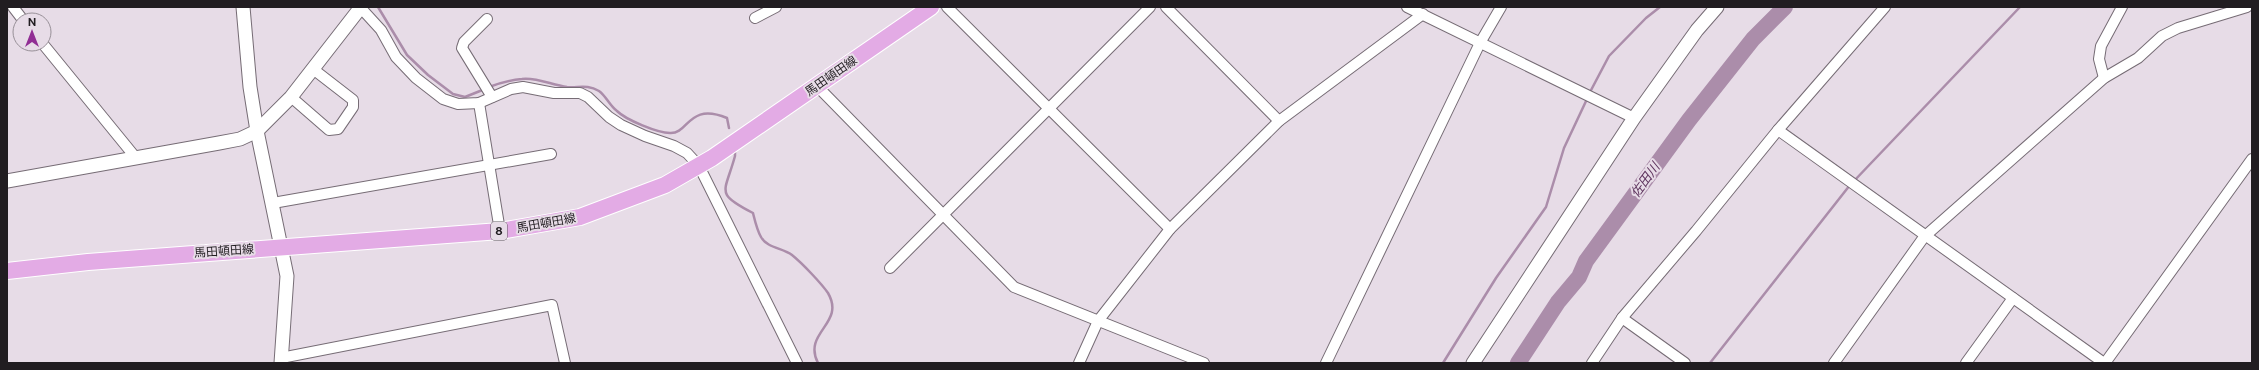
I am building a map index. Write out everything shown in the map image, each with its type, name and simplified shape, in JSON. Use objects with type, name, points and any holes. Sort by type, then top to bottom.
[{"type":"main road","name":"馬田頓田線","points":[[7,271],[88,262],[500,231],[580,217],[665,185],[699,166],[931,7]]},
{"type":"street","points":[[243,7],[250,87],[257,131],[283,247],[287,276],[281,361],[552,305],[565,363]]},
{"type":"street","points":[[7,181],[240,139],[257,131],[291,97],[361,7],[381,30],[396,57],[425,85],[443,98],[452,102],[466,105],[479,103],[489,93],[523,87],[554,94],[580,93],[588,97],[621,126],[674,146],[687,153],[699,166],[797,363]]},
{"type":"street","points":[[755,18],[776,7]]},
{"type":"street","points":[[947,7],[1170,229]]},
{"type":"street","points":[[890,268],[1150,7]]},
{"type":"street","points":[[1166,7],[1279,122]]},
{"type":"street","points":[[1407,7],[1634,118]]},
{"type":"street","points":[[1326,363],[1480,42],[1501,7]]},
{"type":"street","points":[[1473,363],[1634,118],[1697,30],[1718,7]]},
{"type":"street","points":[[1592,363],[1622,318],[1696,231],[1778,130],[1885,7]]},
{"type":"street","points":[[2104,78],[2099,59],[2101,46],[2122,7]]},
{"type":"street","points":[[1834,363],[1924,237],[2104,78],[2138,58],[2162,36],[2178,28],[2222,17],[2247,7]]},
{"type":"street","points":[[1078,363],[1098,322],[1170,229],[1279,122],[1423,14]]},
{"type":"street","points":[[487,19],[464,42],[462,48],[489,93]]},
{"type":"street","points":[[50,52],[136,158]]},
{"type":"street","points":[[291,97],[328,130],[338,129],[354,108],[353,100],[313,69]]},
{"type":"street","points":[[817,86],[1014,286],[1098,322],[1204,363]]},
{"type":"street","points":[[479,103],[500,231]]},
{"type":"street","points":[[1778,130],[1924,237],[2104,363],[2252,159]]},
{"type":"street","points":[[273,203],[551,154]]},
{"type":"street","points":[[1966,363],[2013,298]]},
{"type":"street","points":[[1622,318],[1685,363]]},
{"type":"waterway","points":[[378,7],[407,55],[428,75],[453,94],[465,97],[485,89]]},
{"type":"waterway","points":[[1589,94],[1609,56],[1646,18],[1660,7]]},
{"type":"waterway","name":"佐田川","points":[[1518,363],[1558,302],[1579,277],[1586,261],[1689,120],[1753,39],[1785,7]]},
{"type":"waterway","points":[[1853,182],[2020,7]]},
{"type":"waterway","points":[[489,87],[518,79],[527,79],[567,87],[591,88],[599,91],[621,115],[658,131],[670,133],[676,132],[697,116],[704,114],[714,114],[727,118],[729,128]]},
{"type":"waterway","points":[[1443,363],[1496,278],[1546,207],[1564,148],[1587,99]]},
{"type":"waterway","points":[[735,152],[726,185],[728,196],[732,201],[753,213],[758,231],[764,241],[771,246],[792,255],[811,273],[828,293],[832,304],[832,313],[829,321],[815,343],[815,352],[818,363]]},
{"type":"waterway","points":[[1710,363],[1850,185]]}]
